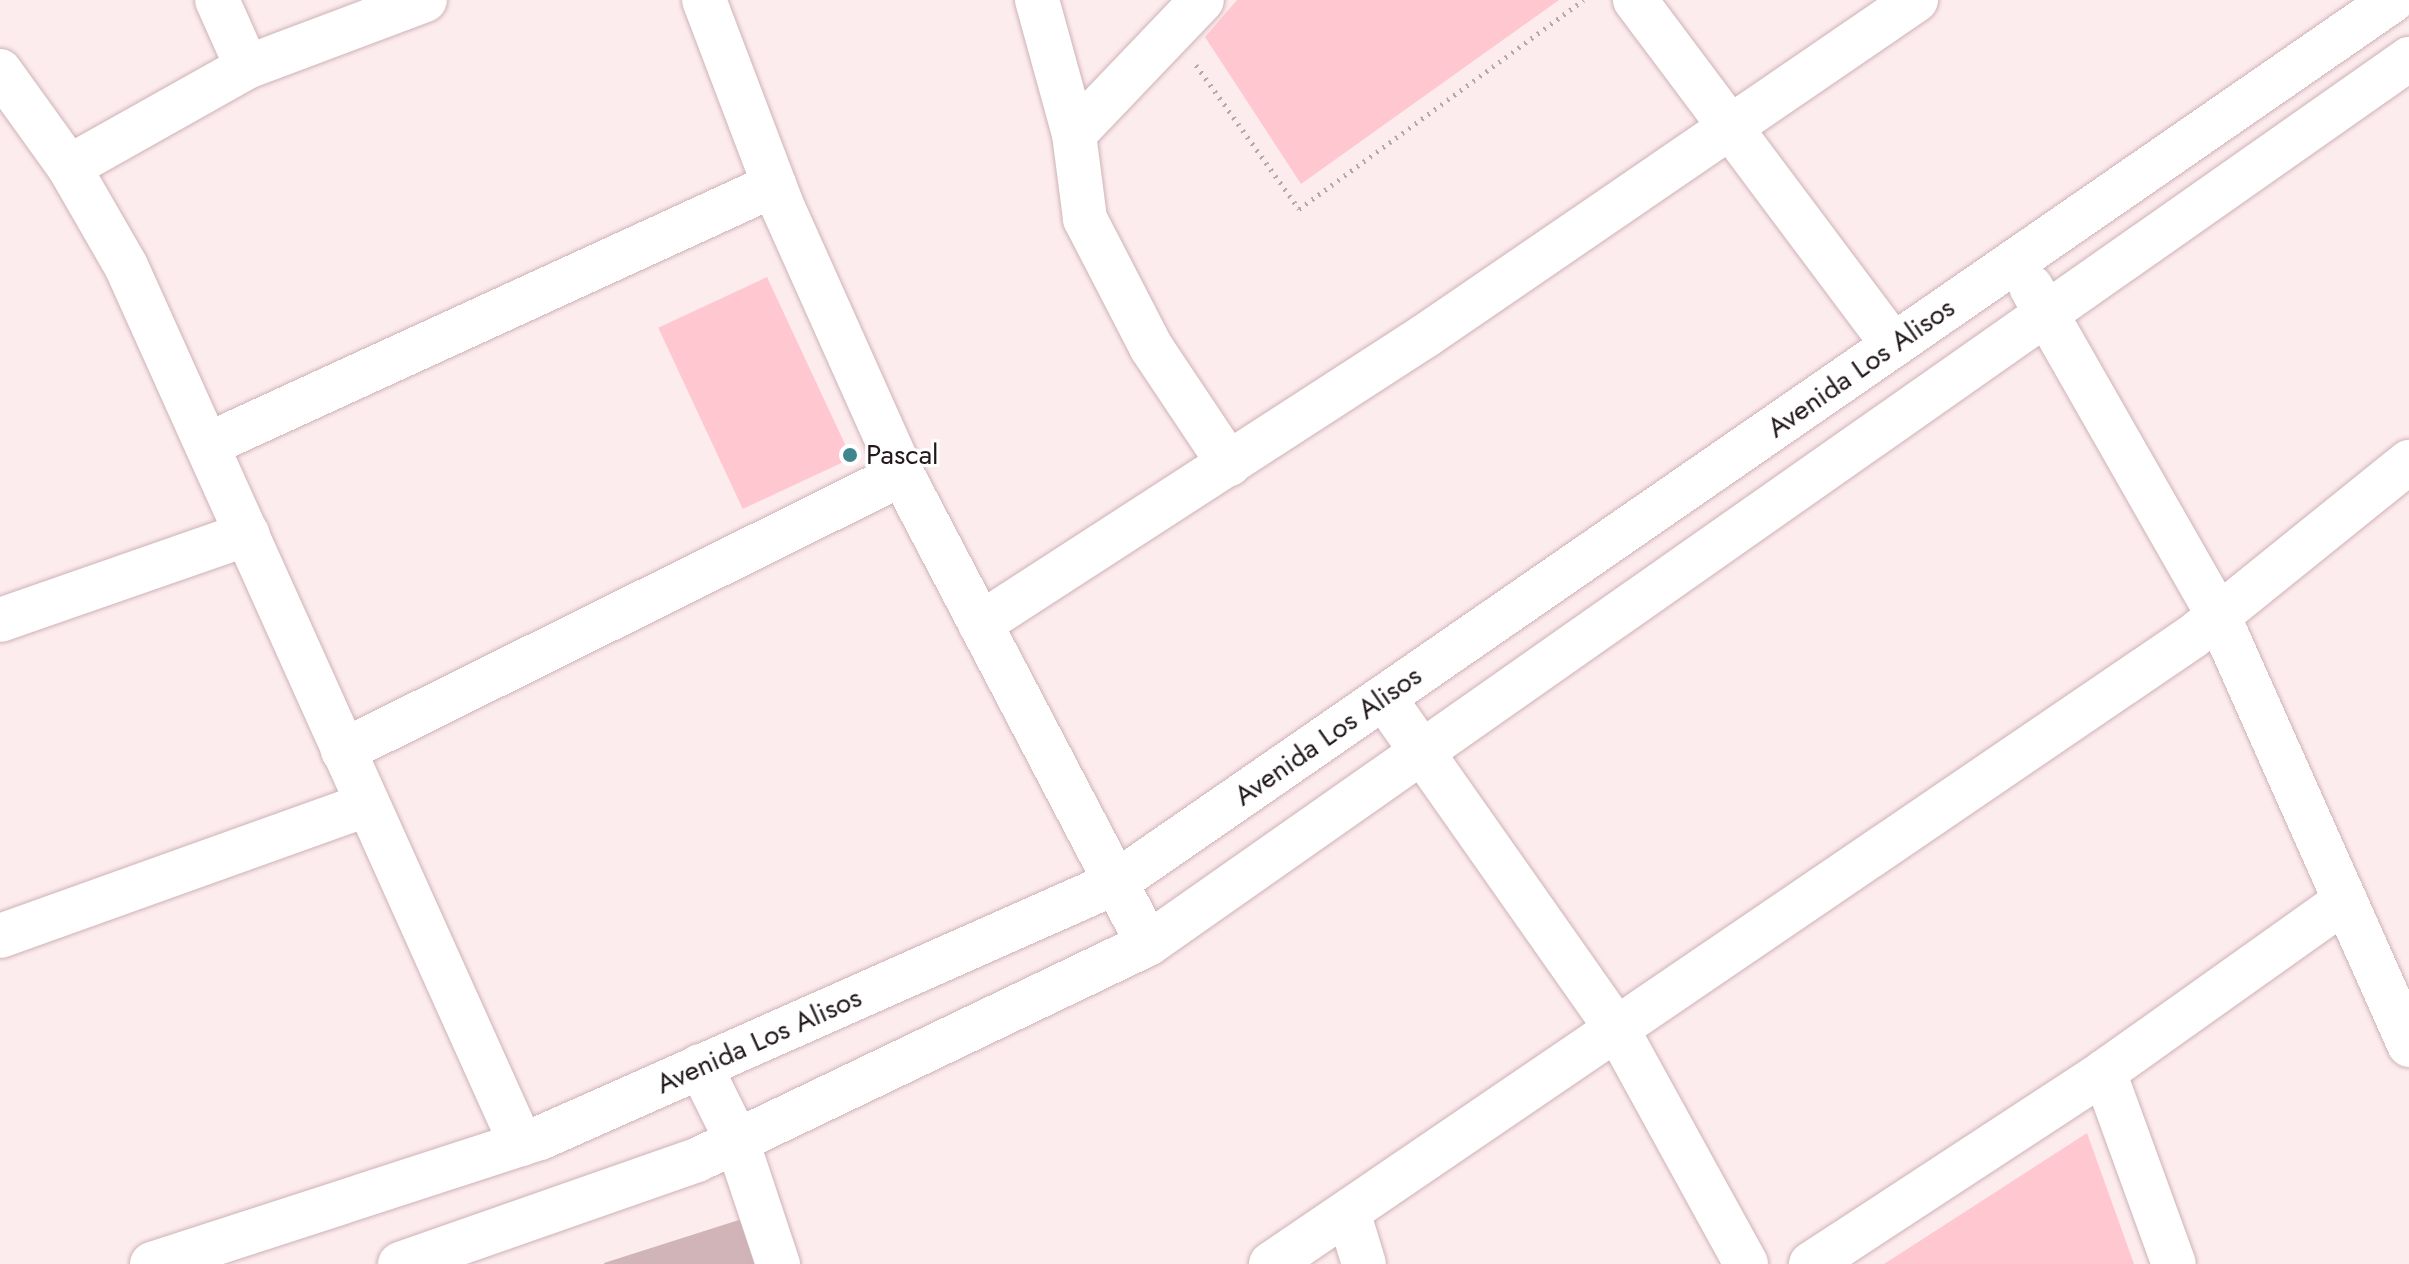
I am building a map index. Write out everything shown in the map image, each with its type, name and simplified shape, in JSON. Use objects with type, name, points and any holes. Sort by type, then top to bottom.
[{"type":"street","points":[[217,0],[247,67]]},
{"type":"street","points":[[69,167],[247,67],[425,0]]},
{"type":"street","points":[[704,0],[774,185],[902,474],[1148,944]]},
{"type":"street","points":[[1037,0],[1074,134],[1085,219],[1151,347],[1229,464]]},
{"type":"street","points":[[1074,134],[1202,0]]},
{"type":"street","points":[[1635,0],[1730,132],[1893,345]]},
{"type":"street","points":[[980,624],[1229,464],[1730,132],[1916,0]]},
{"type":"street","name":"Avenida Los Alisos","points":[[152,1264],[521,1144],[1115,883],[2393,0]]},
{"type":"street","points":[[400,1264],[737,1141],[1148,944],[2409,59]]},
{"type":"street","points":[[0,71],[69,167],[126,266],[365,805],[521,1144]]},
{"type":"street","points":[[207,445],[774,185]]},
{"type":"street","points":[[2016,261],[2217,613],[2409,1045]]},
{"type":"street","points":[[1271,1264],[1349,1215],[2192,637],[2217,613],[2409,462]]},
{"type":"street","points":[[343,751],[902,474]]},
{"type":"street","points":[[0,620],[247,534]]},
{"type":"street","points":[[1384,698],[1419,754],[1617,1029],[1746,1264]]},
{"type":"street","points":[[0,936],[365,805]]},
{"type":"street","points":[[1811,1264],[2104,1072],[2345,901]]},
{"type":"street","points":[[700,1066],[737,1141],[778,1264]]},
{"type":"street","points":[[2104,1072],[2174,1264]]},
{"type":"street","points":[[1349,1215],[1364,1264]]},
{"type":"path","points":[[1172,31],[1299,209],[1583,0]]},
{"type":"shaded area","points":[[1237,0],[1559,0],[1301,184],[1205,37]]},
{"type":"shaded area","points":[[767,277],[852,458],[743,509],[658,328]]},
{"type":"shaded area","points":[[2087,1133],[2134,1264],[1884,1264]]},
{"type":"building","points":[[742,1219],[756,1264],[604,1264],[604,1263]]},
{"type":"place","name":"Pascal","points":[[850,455]]}]
